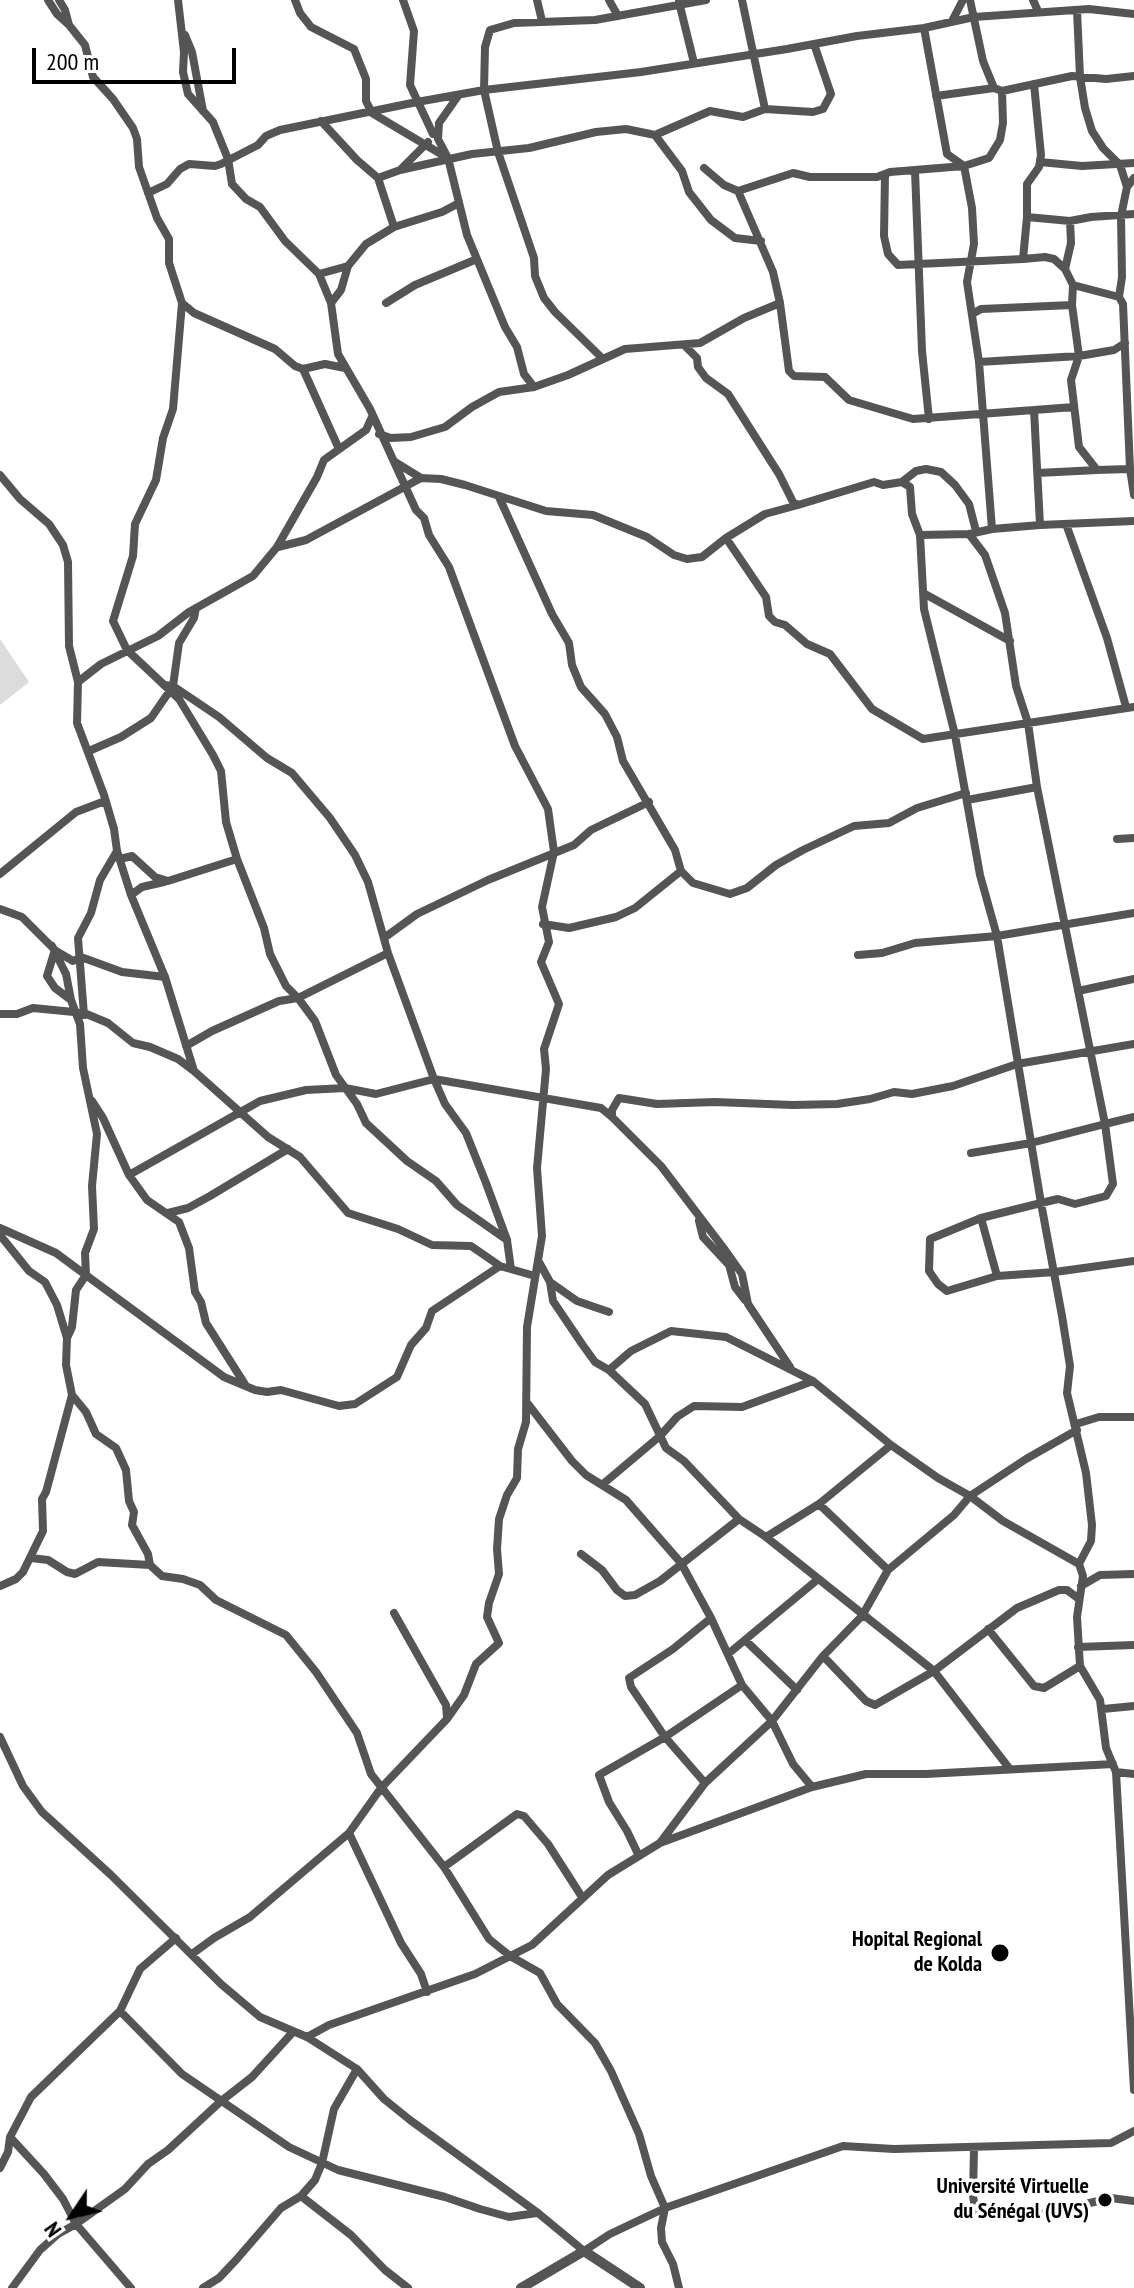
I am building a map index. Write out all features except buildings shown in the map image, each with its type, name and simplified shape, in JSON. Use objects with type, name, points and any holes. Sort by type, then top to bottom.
[{"type":"street","points":[[48,0],[85,45],[93,77],[133,128],[139,167],[157,218],[169,239],[169,263],[182,303],[173,409],[162,441],[156,480],[135,524],[133,556],[113,621],[127,650],[179,699],[221,771],[226,822],[264,928],[270,954],[286,986],[315,1021],[336,1075],[357,1104],[366,1123],[407,1161],[436,1181],[457,1205],[507,1240]]},
{"type":"street","points":[[59,0],[69,25]]},
{"type":"street","points":[[178,0],[183,72],[188,94],[213,122],[228,159],[232,184],[246,199],[260,207],[285,241],[319,274],[331,303],[338,354],[416,510],[424,518],[429,535],[449,567],[515,746],[548,809],[554,852],[542,907],[549,942],[541,962],[559,1004],[544,1049],[546,1069],[537,1168],[542,1236],[527,1327],[526,1422],[518,1449],[517,1478],[499,1519],[499,1574],[487,1617],[499,1643],[476,1664],[464,1695],[447,1719],[381,1788],[349,1833],[250,1917],[192,1954]]},
{"type":"street","points":[[295,0],[311,27],[354,49],[366,79],[366,101],[372,113],[448,158]]},
{"type":"street","points":[[403,0],[414,31],[410,85],[433,134]]},
{"type":"street","points":[[537,0],[542,21]]},
{"type":"street","points":[[609,0],[618,16]]},
{"type":"street","points":[[603,359],[555,312],[544,298],[535,276],[534,258],[498,152],[484,90],[485,47],[490,30],[514,23],[618,16],[679,2],[706,0]]},
{"type":"street","points":[[742,0],[765,109]]},
{"type":"street","points":[[952,21],[963,0]]},
{"type":"street","points":[[704,168],[724,185],[738,191],[793,173],[810,177],[877,177],[964,166],[989,158],[1000,140],[1003,123],[998,90],[983,61],[970,0]]},
{"type":"street","points":[[1033,0],[1038,11]]},
{"type":"street","points":[[679,2],[694,63]]},
{"type":"street","points":[[148,193],[167,184],[189,164],[215,166],[258,145],[266,136],[321,121],[417,102],[484,90],[641,72],[924,28],[974,17],[1077,10],[1114,10],[1134,14]]},
{"type":"street","points":[[1077,10],[1080,77],[1092,131],[1120,165],[1127,187]]},
{"type":"street","points":[[924,28],[947,154],[964,166],[972,208],[974,244],[967,282],[979,362],[992,529]]},
{"type":"street","points":[[378,178],[448,158],[529,148],[596,132],[626,129],[655,135],[710,111],[743,117],[765,109],[813,112],[823,109],[831,94],[814,44]]},
{"type":"street","points":[[936,96],[1080,77],[1106,79],[1134,76]]},
{"type":"street","points":[[1023,259],[1027,184],[1040,162],[1034,84]]},
{"type":"street","points":[[400,170],[427,144],[458,96]]},
{"type":"street","points":[[321,121],[378,178],[394,227]]},
{"type":"street","points":[[439,123],[438,139],[448,158],[467,235],[505,327],[517,347],[524,374],[534,387]]},
{"type":"street","points":[[655,135],[682,171],[689,192],[711,220],[735,238],[761,241]]},
{"type":"street","points":[[1040,162],[1082,166],[1134,163]]},
{"type":"street","points":[[915,171],[922,351],[929,419]]},
{"type":"street","points":[[885,174],[884,236],[888,254],[898,265],[1045,257],[1054,259],[1065,269],[1073,285],[1072,305],[1079,356],[1071,380],[1079,447],[1097,470]]},
{"type":"street","points":[[1134,178],[1127,187],[1121,216],[1122,277],[1119,297],[1123,304],[1130,469],[1134,495]]},
{"type":"street","points":[[738,191],[773,272],[789,371],[794,376],[825,377],[849,400],[905,417],[929,419],[1074,407]]},
{"type":"street","points":[[331,303],[341,290],[348,266],[366,244],[394,227],[442,212],[459,203]]},
{"type":"street","points":[[1027,217],[1070,221],[1134,214]]},
{"type":"street","points":[[1065,269],[1071,243],[1070,221]]},
{"type":"street","points":[[386,303],[415,285],[477,259]]},
{"type":"street","points":[[319,274],[348,266]]},
{"type":"street","points":[[1073,285],[1119,297]]},
{"type":"street","points":[[182,303],[194,313],[275,349],[295,366],[303,369],[325,364],[345,368]]},
{"type":"street","points":[[379,434],[391,438],[411,437],[445,427],[499,392],[534,387],[625,349],[700,343],[744,318],[780,303]]},
{"type":"street","points":[[974,313],[981,309],[1072,305]]},
{"type":"street","points":[[979,362],[1079,356],[1114,350],[1125,343]]},
{"type":"street","points":[[685,346],[697,358],[698,367],[706,378],[728,394],[779,474],[793,502],[798,505]]},
{"type":"street","points":[[303,369],[339,449]]},
{"type":"street","points":[[1034,410],[1040,525]]},
{"type":"street","points":[[78,682],[101,664],[158,636],[196,608],[253,576],[277,547],[324,460],[366,430],[372,417]]},
{"type":"street","points":[[394,461],[421,478],[441,479],[546,511],[614,525],[647,537],[674,555],[687,559],[702,557],[765,514],[874,482],[883,485],[902,482],[916,471],[926,469],[941,472],[955,485],[969,504],[973,532],[985,555],[1005,613],[1016,686],[1028,723],[1037,787],[1105,1124],[1113,1184],[1106,1196],[1075,1204],[1058,1199],[1041,1203],[981,1218],[930,1239],[929,1271],[947,1291],[997,1276],[1134,1261]]},
{"type":"street","points":[[1038,473],[1130,469]]},
{"type":"street","points":[[0,475],[20,499],[49,524],[63,545],[68,562],[68,636],[78,682],[77,723],[105,801],[131,895],[165,977],[194,1071]]},
{"type":"street","points":[[277,547],[306,540],[406,489],[421,478]]},
{"type":"street","points":[[902,482],[910,487],[912,514],[920,535],[924,609],[955,735],[980,875],[997,936],[1055,1272],[1070,1366],[1067,1393],[1086,1473],[1092,1525],[1091,1541],[1079,1564]]},
{"type":"street","points":[[499,497],[552,614],[569,643],[572,665],[581,687],[605,714],[617,737],[623,761],[675,850],[681,871],[693,883],[730,894],[747,888],[776,865],[803,850],[854,826],[889,823],[917,808],[966,796],[1037,787]]},
{"type":"street","points":[[920,535],[1134,521]]},
{"type":"street","points":[[726,538],[766,597],[769,616],[807,644],[830,654],[872,709],[923,739],[1130,707],[1066,524]]},
{"type":"street","points":[[925,594],[1011,642]]},
{"type":"street","points":[[89,751],[121,737],[151,718],[169,687],[179,643],[194,618],[196,608]]},
{"type":"street","points":[[169,687],[219,717],[267,758],[292,773],[355,855],[368,882],[388,953],[434,1079],[445,1104],[466,1133],[507,1240],[511,1269]]},
{"type":"street","points":[[0,874],[76,812],[105,801]]},
{"type":"street","points":[[384,938],[417,914],[574,845],[591,830],[649,802]]},
{"type":"street","points":[[1117,839],[1134,838]]},
{"type":"street","points":[[118,855],[132,856],[155,877],[168,881]]},
{"type":"street","points":[[79,1012],[78,964],[81,957],[78,938],[91,913],[100,880],[118,855]]},
{"type":"street","points":[[131,895],[142,887],[237,859]]},
{"type":"street","points":[[543,924],[569,928],[616,917],[635,908],[681,871]]},
{"type":"street","points":[[0,909],[22,917],[53,949],[73,961],[81,957],[122,972],[165,977]]},
{"type":"street","points":[[858,955],[882,953],[915,943],[997,936],[1134,913]]},
{"type":"street","points":[[53,949],[47,976],[55,988],[71,1000],[85,1029],[81,1043],[83,1068],[97,1134],[92,1186],[94,1229],[85,1253],[86,1275],[76,1290],[72,1327],[67,1338]]},
{"type":"street","points":[[53,949],[66,974],[71,1000]]},
{"type":"street","points":[[186,1046],[279,1001],[298,998],[388,953]]},
{"type":"street","points":[[1078,991],[1134,979]]},
{"type":"street","points":[[0,1014],[17,1014],[33,1008],[79,1012],[108,1023],[133,1043],[178,1059],[194,1071],[268,1137],[300,1157],[348,1213],[398,1229],[432,1245],[471,1246],[500,1266],[535,1276]]},
{"type":"street","points":[[612,1117],[612,1110],[619,1098],[657,1104],[837,1104],[894,1092],[912,1094],[953,1086],[1017,1064],[1134,1044]]},
{"type":"street","points":[[129,1175],[240,1111],[284,1093],[345,1088],[376,1094],[434,1079],[601,1108],[661,1166],[742,1274],[748,1304],[790,1368]]},
{"type":"street","points":[[90,1099],[103,1118],[129,1175],[147,1200],[179,1222],[189,1248],[195,1292],[206,1323],[246,1386]]},
{"type":"street","points":[[971,1153],[1031,1143],[1134,1117]]},
{"type":"street","points":[[168,1213],[199,1202],[288,1149]]},
{"type":"street","points":[[981,1218],[997,1276]]},
{"type":"street","points":[[0,1228],[56,1253],[224,1377],[267,1392],[281,1390],[339,1406],[355,1404],[397,1377],[411,1345],[426,1328],[432,1311],[500,1266]]},
{"type":"street","points":[[0,1235],[29,1271],[45,1282],[57,1305],[67,1338],[66,1365],[72,1395],[42,1499],[43,1531],[31,1558],[16,1579],[0,1586]]},
{"type":"street","points":[[538,1262],[550,1282],[553,1301],[595,1362],[609,1370],[645,1404],[666,1448],[684,1461],[739,1519],[766,1537],[934,1671],[1009,1768]]},
{"type":"street","points":[[550,1282],[577,1301],[609,1312]]},
{"type":"street","points":[[609,1370],[631,1351],[671,1331],[726,1337],[813,1381],[891,1445],[1003,1521],[1079,1564],[1083,1576],[1077,1617],[1080,1666],[1103,1709],[1106,1748],[1115,1768],[1134,2090]]},
{"type":"street","points":[[603,1484],[660,1436],[677,1417],[694,1406],[742,1407],[813,1381]]},
{"type":"street","points":[[72,1395],[86,1412],[96,1434],[116,1448],[126,1470],[129,1501],[134,1512],[132,1525],[148,1554],[150,1565],[162,1576],[200,1585],[216,1600],[286,1635],[316,1672],[357,1733],[371,1774],[444,1867],[489,1939],[510,1956],[540,1973],[557,2004],[595,2043],[639,2134],[651,2176],[665,2208],[662,2242],[673,2264],[679,2288]]},
{"type":"street","points":[[527,1403],[572,1461],[586,1475],[626,1500],[681,1563],[742,1685],[772,1721],[793,1764],[812,1787]]},
{"type":"street","points":[[660,1843],[705,1783],[772,1721],[823,1656],[862,1616],[888,1570],[954,1515],[970,1496],[1076,1427],[1099,1417],[1134,1417]]},
{"type":"street","points":[[766,1537],[819,1504],[891,1445]]},
{"type":"street","points":[[819,1504],[888,1570]]},
{"type":"street","points":[[581,1554],[602,1570],[617,1590],[625,1596],[635,1595],[660,1581],[739,1519]]},
{"type":"street","points":[[31,1558],[48,1560],[75,1574],[98,1562],[150,1565]]},
{"type":"street","points":[[1081,1586],[1100,1575],[1134,1574]]},
{"type":"street","points":[[728,1654],[817,1580]]},
{"type":"street","points":[[823,1656],[866,1701],[875,1705],[934,1671],[1017,1608],[1059,1590],[1067,1590],[1079,1599]]},
{"type":"street","points":[[394,1613],[446,1705],[447,1719]]},
{"type":"street","points":[[705,1783],[665,1737],[631,1687],[629,1678],[673,1649],[711,1618]]},
{"type":"street","points":[[988,1629],[1034,1686],[1044,1688],[1080,1666]]},
{"type":"street","points":[[745,1640],[797,1690]]},
{"type":"street","points":[[1078,1647],[1134,1645]]},
{"type":"street","points":[[639,1856],[609,1802],[599,1775],[665,1737],[742,1685]]},
{"type":"street","points":[[1103,1709],[1134,1706]]},
{"type":"street","points":[[0,1737],[23,1786],[42,1812],[221,1984],[260,2017],[307,2037],[357,2069],[384,2099],[418,2127],[538,2213],[584,2251],[640,2288]]},
{"type":"street","points":[[307,2037],[329,2025],[475,1974],[532,1945],[608,1875],[660,1843],[812,1787],[866,1774],[926,1774],[1009,1768],[1115,1768],[1134,1774]]},
{"type":"street","points":[[444,1867],[517,1814],[524,1816],[548,1844],[582,1897]]},
{"type":"street","points":[[349,1833],[401,1943],[421,1974],[427,1992]]},
{"type":"street","points":[[0,2168],[8,2152],[10,2137],[31,2097],[120,2011],[140,1969],[176,1938]]},
{"type":"street","points":[[120,2011],[182,2074],[274,2139],[322,2163],[509,2217],[538,2213]]},
{"type":"street","points":[[12,2288],[40,2250],[58,2234],[125,2189],[148,2164],[268,2062],[293,2032]]},
{"type":"street","points":[[203,2288],[219,2278],[281,2208],[301,2196],[315,2180],[334,2109],[357,2069]]},
{"type":"street","points":[[521,2288],[610,2234],[665,2208],[843,2146],[894,2149],[1111,2143],[1134,2131]]},
{"type":"street","points":[[10,2137],[44,2174],[63,2199],[76,2224],[131,2288]]},
{"type":"street","points":[[974,2148],[973,2196],[976,2213],[985,2216],[1047,2213],[1111,2198],[1134,2201]]},
{"type":"street","points":[[301,2196],[351,2235],[385,2270],[408,2288]]},
{"type":"street","points":[[5,2288],[19,2278]]},
{"type":"shaded area","points":[[0,639],[29,682],[0,705]]},
{"type":"place","name":"Hopital Regional de Kolda","points":[[1000,1953]]},
{"type":"place","name":"Université Virtuelle du Sénégal (UVS)","points":[[1105,2200]]}]
